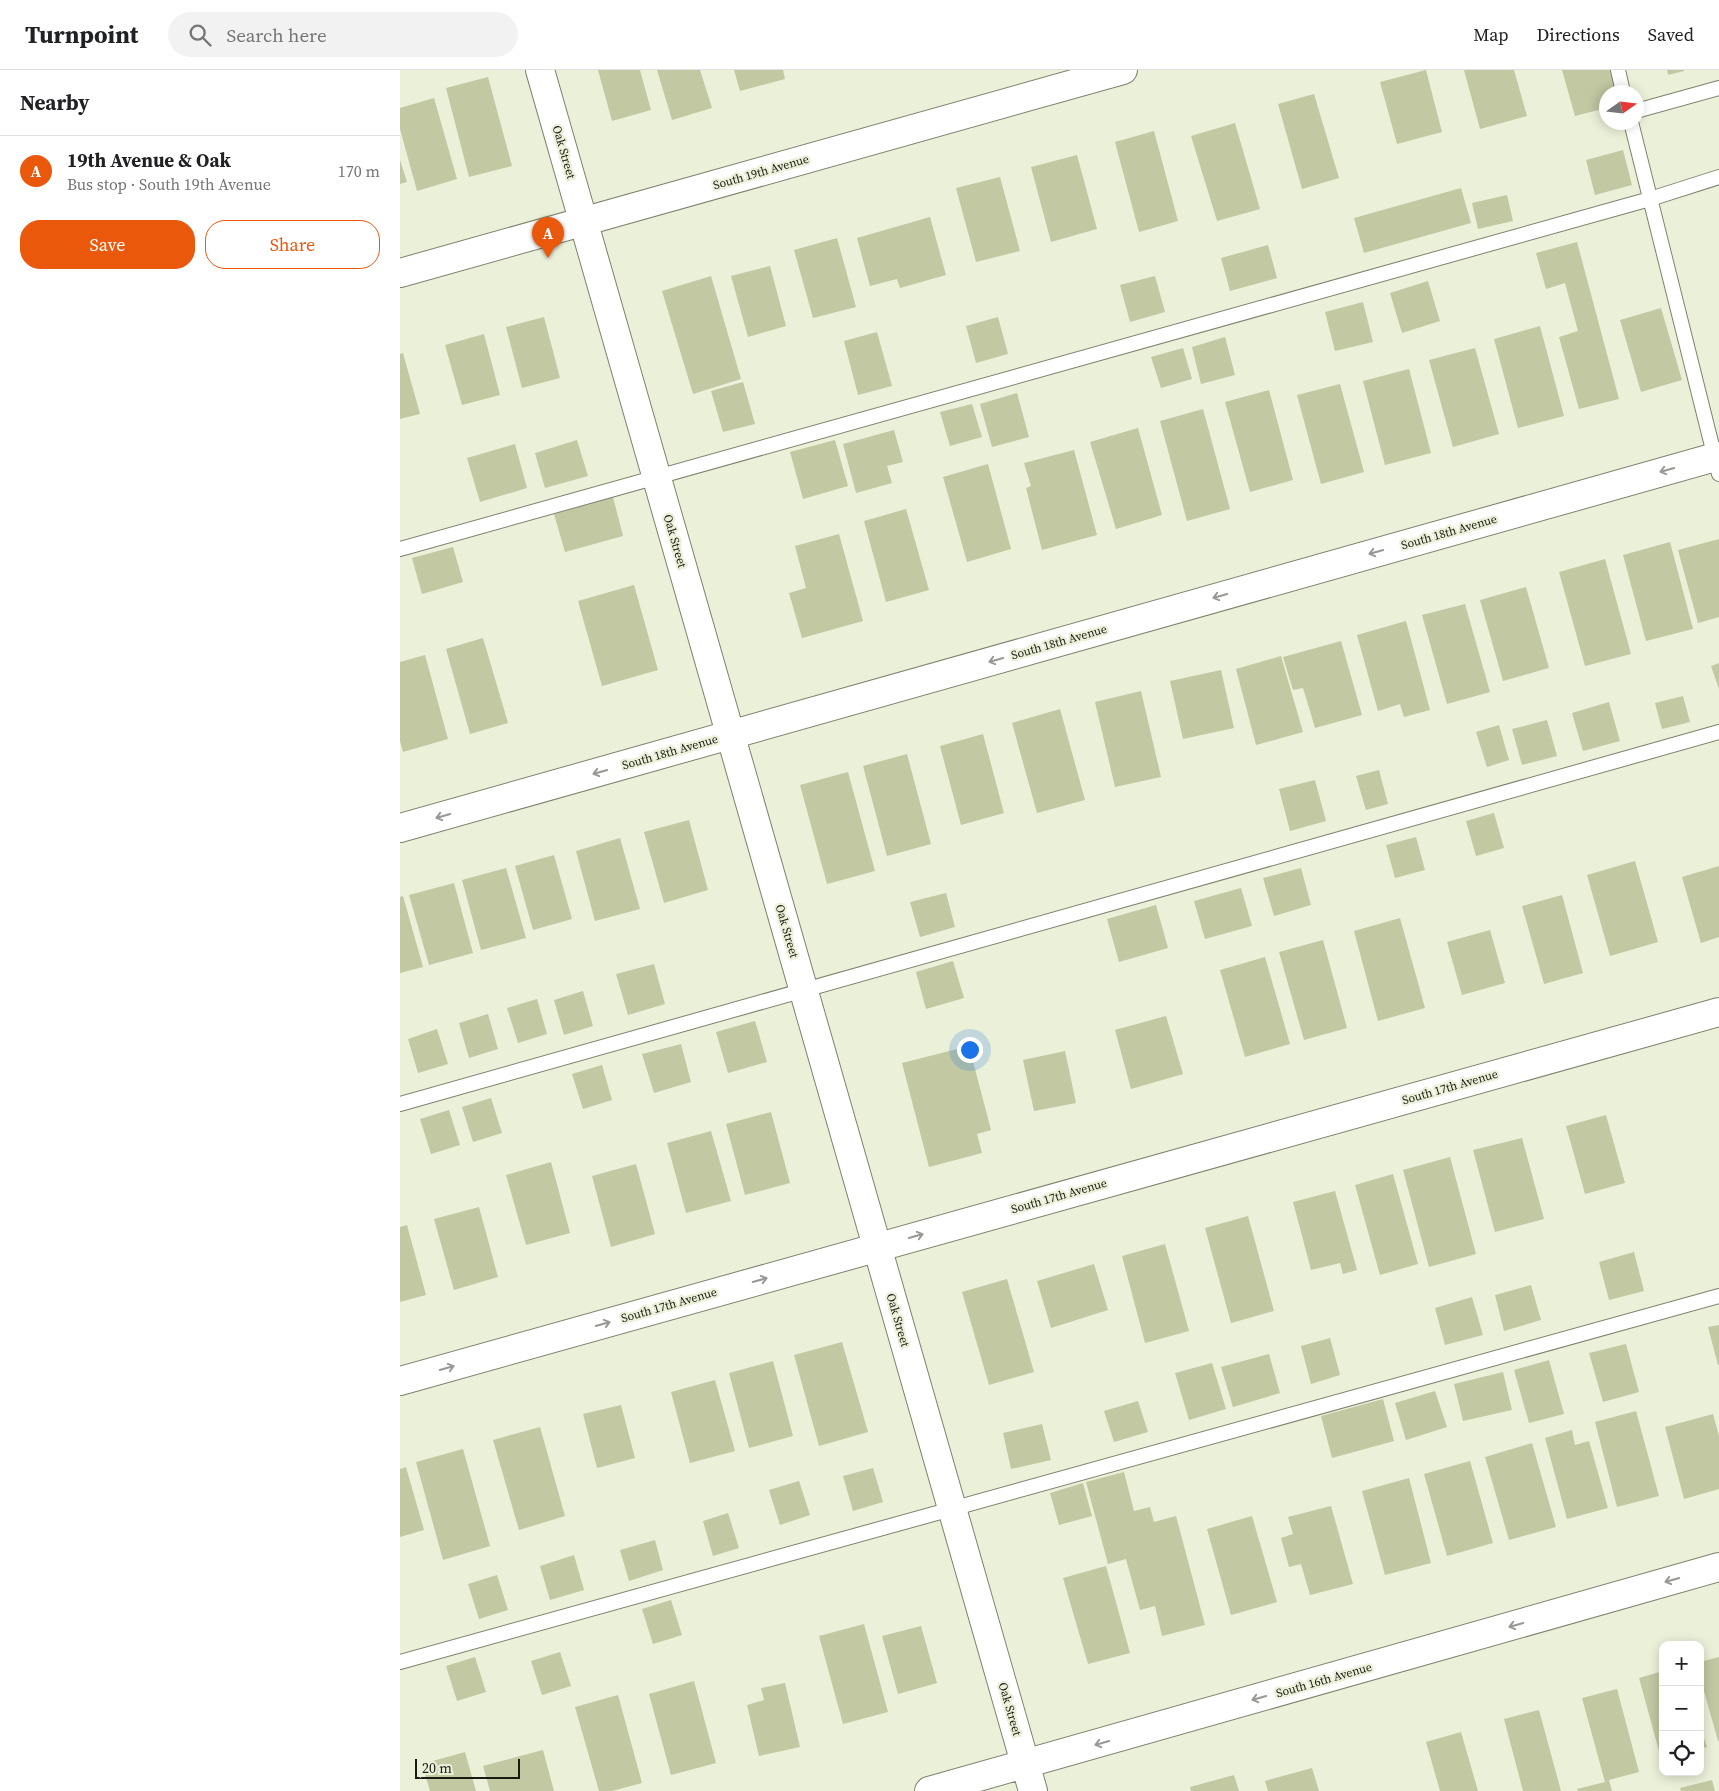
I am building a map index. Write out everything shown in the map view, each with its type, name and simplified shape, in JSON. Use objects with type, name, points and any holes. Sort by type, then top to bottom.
[{"type":"street","name":"Oak Street","points":[[540,70],[1033,1791]]},
{"type":"street","name":"South 19th Avenue","points":[[400,272],[1123,70]]},
{"type":"street","name":"South 18th Avenue","points":[[400,828],[731,734],[1717,462]]},
{"type":"street","name":"South 17th Avenue","points":[[400,1381],[1719,1012]]},
{"type":"street","name":"South 16th Avenue","points":[[930,1791],[1719,1567]]},
{"type":"lane","points":[[1618,70],[1621,85]]},
{"type":"lane","points":[[1644,109],[1719,88]]},
{"type":"lane","points":[[1633,130],[1717,462]]},
{"type":"lane","points":[[400,549],[1650,199],[1719,177]]},
{"type":"lane","points":[[400,1104],[1719,732]]},
{"type":"lane","points":[[400,1662],[1719,1296]]},
{"type":"building","points":[[598,70],[640,70],[651,110],[612,121]]},
{"type":"building","points":[[657,70],[700,70],[712,108],[672,120]]},
{"type":"building","points":[[734,70],[783,70],[785,79],[740,91]]},
{"type":"building","points":[[1426,70],[1442,132],[1397,144],[1380,82]]},
{"type":"building","points":[[1464,70],[1514,70],[1527,116],[1480,129]]},
{"type":"building","points":[[1562,70],[1611,70],[1615,85],[1599,85],[1599,110],[1575,116]]},
{"type":"building","points":[[1667,70],[1684,70],[1684,71],[1668,75]]},
{"type":"building","points":[[488,77],[512,166],[469,177],[446,88]]},
{"type":"building","points":[[1314,94],[1339,178],[1302,189],[1278,104]]},
{"type":"building","points":[[434,98],[457,179],[417,191],[400,129],[400,108]]},
{"type":"building","points":[[1235,123],[1260,209],[1217,221],[1191,136]]},
{"type":"building","points":[[1154,131],[1178,221],[1139,232],[1115,142]]},
{"type":"building","points":[[1623,150],[1632,185],[1595,195],[1586,160]]},
{"type":"building","points":[[1077,155],[1097,229],[1051,242],[1031,167]]},
{"type":"building","points":[[400,160],[407,182],[400,184]]},
{"type":"building","points":[[1000,177],[1020,251],[976,262],[956,188]]},
{"type":"building","points":[[1461,188],[1471,223],[1364,253],[1354,218]]},
{"type":"building","points":[[1507,195],[1513,221],[1478,229],[1472,203]]},
{"type":"building","points":[[930,217],[946,275],[900,288],[897,279],[870,286],[857,238]]},
{"type":"building","points":[[837,238],[856,307],[813,318],[794,250]]},
{"type":"building","points":[[1577,242],[1619,399],[1579,409],[1559,337],[1578,331],[1565,283],[1546,289],[1536,253]]},
{"type":"building","points":[[1268,245],[1277,278],[1230,291],[1221,258]]},
{"type":"building","points":[[770,266],[786,326],[748,337],[731,276]]},
{"type":"building","points":[[711,276],[741,379],[693,394],[662,291]]},
{"type":"building","points":[[1155,276],[1165,312],[1130,322],[1120,285]]},
{"type":"building","points":[[1428,281],[1440,321],[1402,333],[1390,293]]},
{"type":"building","points":[[1363,302],[1373,342],[1335,351],[1325,312]]},
{"type":"building","points":[[1661,308],[1682,380],[1641,392],[1620,320]]},
{"type":"building","points":[[544,317],[560,378],[522,388],[506,327]]},
{"type":"building","points":[[998,317],[1008,354],[976,363],[966,326]]},
{"type":"building","points":[[1540,326],[1564,416],[1518,428],[1494,339]]},
{"type":"building","points":[[877,332],[892,386],[858,395],[844,341]]},
{"type":"building","points":[[484,334],[500,395],[462,405],[445,345]]},
{"type":"building","points":[[1225,337],[1235,375],[1201,384],[1192,347]]},
{"type":"building","points":[[1183,348],[1192,379],[1161,388],[1151,357]]},
{"type":"building","points":[[1475,348],[1499,434],[1453,447],[1429,360]]},
{"type":"building","points":[[403,353],[420,414],[400,419],[400,354]]},
{"type":"building","points":[[1409,369],[1431,453],[1385,465],[1363,381]]},
{"type":"building","points":[[743,382],[755,424],[723,432],[711,391]]},
{"type":"building","points":[[1340,384],[1364,472],[1321,484],[1297,395]]},
{"type":"building","points":[[1269,390],[1293,480],[1250,492],[1225,402]]},
{"type":"building","points":[[1017,393],[1029,437],[992,447],[980,404]]},
{"type":"building","points":[[972,404],[982,437],[950,446],[940,412]]},
{"type":"building","points":[[1203,409],[1230,509],[1187,521],[1160,421]]},
{"type":"building","points":[[1138,428],[1162,515],[1116,529],[1090,442]]},
{"type":"building","points":[[894,430],[903,462],[887,466],[892,483],[856,493],[843,444]]},
{"type":"building","points":[[577,440],[588,476],[545,488],[535,453]]},
{"type":"building","points":[[835,440],[848,486],[803,499],[790,452]]},
{"type":"building","points":[[515,444],[527,488],[480,502],[467,458]]},
{"type":"building","points":[[1074,450],[1097,535],[1042,550],[1026,488],[1031,486],[1024,463]]},
{"type":"building","points":[[988,464],[1011,549],[967,562],[943,477]]},
{"type":"building","points":[[613,497],[623,536],[565,552],[554,514]]},
{"type":"building","points":[[906,509],[929,590],[886,602],[864,521]]},
{"type":"building","points":[[839,534],[863,621],[802,638],[789,593],[806,588],[795,546]]},
{"type":"building","points":[[1719,539],[1719,617],[1698,623],[1678,550]]},
{"type":"building","points":[[1670,542],[1693,629],[1646,641],[1623,555]]},
{"type":"building","points":[[453,547],[463,582],[422,594],[412,558]]},
{"type":"building","points":[[1605,559],[1631,654],[1585,666],[1559,572]]},
{"type":"building","points":[[634,585],[658,670],[602,686],[578,601]]},
{"type":"building","points":[[1526,587],[1549,668],[1503,681],[1480,600]]},
{"type":"building","points":[[1465,604],[1490,692],[1447,704],[1422,615]]},
{"type":"building","points":[[1406,621],[1430,710],[1404,717],[1400,704],[1378,711],[1357,635]]},
{"type":"building","points":[[483,638],[508,723],[470,734],[446,649]]},
{"type":"building","points":[[1341,641],[1362,715],[1315,728],[1303,688],[1293,690],[1283,657]]},
{"type":"building","points":[[425,655],[448,739],[403,752],[400,741],[400,662]]},
{"type":"building","points":[[1281,656],[1303,732],[1256,745],[1236,669]]},
{"type":"building","points":[[1719,663],[1719,689],[1711,666]]},
{"type":"building","points":[[1221,670],[1234,728],[1183,739],[1170,681]]},
{"type":"building","points":[[1141,691],[1161,777],[1115,787],[1095,702]]},
{"type":"building","points":[[1683,696],[1690,722],[1662,729],[1655,703]]},
{"type":"building","points":[[1609,702],[1620,741],[1583,751],[1572,713]]},
{"type":"building","points":[[1060,709],[1085,800],[1037,813],[1012,723]]},
{"type":"building","points":[[1547,720],[1557,756],[1522,765],[1512,729]]},
{"type":"building","points":[[1499,725],[1509,760],[1487,767],[1476,732]]},
{"type":"building","points":[[983,734],[1004,813],[961,825],[940,746]]},
{"type":"building","points":[[907,754],[931,844],[887,856],[863,766]]},
{"type":"building","points":[[1379,770],[1388,804],[1366,810],[1356,776]]},
{"type":"building","points":[[848,772],[875,871],[827,884],[800,785]]},
{"type":"building","points":[[1315,780],[1326,821],[1290,831],[1279,789]]},
{"type":"building","points":[[1494,813],[1504,848],[1476,856],[1466,821]]},
{"type":"building","points":[[689,820],[708,890],[664,903],[644,832]]},
{"type":"building","points":[[1416,837],[1425,870],[1395,878],[1386,845]]},
{"type":"building","points":[[620,838],[640,909],[595,921],[576,851]]},
{"type":"building","points":[[554,855],[572,919],[533,930],[515,866]]},
{"type":"building","points":[[1635,861],[1658,942],[1610,956],[1587,875]]},
{"type":"building","points":[[1719,866],[1719,937],[1701,943],[1682,877]]},
{"type":"building","points":[[506,868],[526,938],[481,950],[462,880]]},
{"type":"building","points":[[1301,868],[1311,905],[1274,916],[1263,878]]},
{"type":"building","points":[[454,883],[473,953],[429,965],[409,895]]},
{"type":"building","points":[[1241,888],[1252,926],[1205,939],[1194,901]]},
{"type":"building","points":[[946,893],[955,927],[920,937],[910,902]]},
{"type":"building","points":[[1562,895],[1583,973],[1544,984],[1522,906]]},
{"type":"building","points":[[403,896],[423,967],[400,973],[400,897]]},
{"type":"building","points":[[1156,905],[1168,948],[1119,962],[1107,919]]},
{"type":"building","points":[[1400,918],[1425,1008],[1378,1021],[1354,931]]},
{"type":"building","points":[[1490,930],[1505,983],[1462,995],[1447,942]]},
{"type":"building","points":[[1323,940],[1347,1028],[1304,1040],[1279,952]]},
{"type":"building","points":[[1265,957],[1290,1044],[1245,1057],[1220,970]]},
{"type":"building","points":[[953,961],[964,998],[926,1009],[916,972]]},
{"type":"building","points":[[654,964],[665,1004],[628,1015],[616,974]]},
{"type":"building","points":[[583,991],[593,1026],[564,1035],[554,1000]]},
{"type":"building","points":[[537,999],[547,1034],[518,1043],[507,1008]]},
{"type":"building","points":[[488,1014],[498,1049],[469,1058],[459,1023]]},
{"type":"building","points":[[1166,1016],[1183,1074],[1131,1089],[1115,1030]]},
{"type":"building","points":[[755,1021],[767,1062],[728,1073],[716,1032]]},
{"type":"building","points":[[437,1029],[448,1064],[418,1073],[408,1039]]},
{"type":"building","points":[[681,1044],[691,1082],[654,1093],[642,1054]]},
{"type":"building","points":[[969,1046],[991,1130],[977,1134],[982,1153],[929,1167],[902,1063]]},
{"type":"building","points":[[1065,1051],[1076,1103],[1034,1111],[1023,1060]]},
{"type":"building","points":[[602,1065],[612,1100],[583,1109],[572,1074]]},
{"type":"building","points":[[491,1098],[502,1133],[473,1142],[462,1107]]},
{"type":"building","points":[[449,1110],[460,1145],[431,1154],[420,1119]]},
{"type":"building","points":[[771,1112],[790,1183],[745,1195],[726,1124]]},
{"type":"building","points":[[1606,1115],[1625,1183],[1585,1194],[1566,1126]]},
{"type":"building","points":[[711,1131],[731,1201],[686,1213],[667,1143]]},
{"type":"building","points":[[1522,1138],[1544,1219],[1495,1232],[1473,1150]]},
{"type":"building","points":[[1450,1157],[1476,1254],[1429,1267],[1403,1170]]},
{"type":"building","points":[[551,1162],[570,1233],[526,1245],[506,1175]]},
{"type":"building","points":[[636,1164],[655,1234],[611,1247],[592,1176]]},
{"type":"building","points":[[1393,1174],[1418,1264],[1380,1275],[1355,1185]]},
{"type":"building","points":[[1335,1191],[1357,1270],[1343,1274],[1340,1263],[1311,1270],[1293,1202]]},
{"type":"building","points":[[479,1207],[498,1277],[454,1290],[434,1219]]},
{"type":"building","points":[[1248,1216],[1274,1311],[1231,1323],[1205,1228]]},
{"type":"building","points":[[407,1225],[426,1295],[400,1302],[400,1227]]},
{"type":"building","points":[[1165,1244],[1189,1331],[1145,1343],[1122,1256]]},
{"type":"building","points":[[1634,1252],[1644,1291],[1609,1300],[1599,1262]]},
{"type":"building","points":[[1094,1264],[1108,1310],[1051,1328],[1037,1281]]},
{"type":"building","points":[[1007,1279],[1034,1372],[989,1385],[962,1292]]},
{"type":"building","points":[[1531,1285],[1541,1320],[1504,1331],[1495,1295]]},
{"type":"building","points":[[1472,1297],[1483,1335],[1445,1345],[1435,1308]]},
{"type":"building","points":[[1719,1325],[1719,1365],[1718,1365],[1708,1327]]},
{"type":"building","points":[[1330,1338],[1340,1375],[1311,1384],[1301,1346]]},
{"type":"building","points":[[842,1342],[868,1432],[819,1446],[794,1355]]},
{"type":"building","points":[[1626,1344],[1639,1392],[1603,1402],[1589,1353]]},
{"type":"building","points":[[1269,1354],[1280,1393],[1233,1407],[1221,1367]]},
{"type":"building","points":[[1549,1360],[1564,1414],[1529,1423],[1514,1370]]},
{"type":"building","points":[[773,1361],[793,1436],[749,1448],[729,1373]]},
{"type":"building","points":[[1212,1363],[1226,1409],[1189,1420],[1175,1373]]},
{"type":"building","points":[[1503,1372],[1512,1410],[1463,1421],[1454,1384]]},
{"type":"building","points":[[715,1380],[735,1451],[690,1463],[671,1392]]},
{"type":"building","points":[[1435,1391],[1447,1427],[1406,1440],[1395,1403]]},
{"type":"building","points":[[1383,1399],[1394,1441],[1332,1458],[1321,1416]]},
{"type":"building","points":[[1138,1401],[1148,1432],[1114,1442],[1104,1411]]},
{"type":"building","points":[[621,1405],[635,1458],[597,1468],[583,1414]]},
{"type":"building","points":[[1636,1411],[1659,1496],[1617,1507],[1595,1422]]},
{"type":"building","points":[[1713,1414],[1719,1436],[1719,1489],[1684,1499],[1665,1427]]},
{"type":"building","points":[[1042,1424],[1051,1460],[1011,1469],[1003,1433]]},
{"type":"building","points":[[540,1427],[565,1516],[519,1530],[493,1440]]},
{"type":"building","points":[[1572,1430],[1575,1445],[1589,1441],[1608,1508],[1567,1519],[1545,1438]]},
{"type":"building","points":[[1532,1443],[1556,1527],[1509,1540],[1485,1457]]},
{"type":"building","points":[[463,1449],[490,1546],[443,1560],[416,1462]]},
{"type":"building","points":[[1470,1461],[1493,1543],[1447,1556],[1424,1474]]},
{"type":"building","points":[[406,1467],[424,1530],[400,1537],[400,1469]]},
{"type":"building","points":[[873,1468],[883,1502],[853,1511],[843,1476]]},
{"type":"building","points":[[1124,1472],[1134,1511],[1150,1507],[1154,1522],[1176,1516],[1205,1625],[1162,1636],[1155,1606],[1140,1610],[1126,1559],[1108,1564],[1086,1482]]},
{"type":"building","points":[[1409,1478],[1431,1563],[1385,1575],[1362,1491]]},
{"type":"building","points":[[799,1481],[810,1515],[780,1525],[769,1490]]},
{"type":"building","points":[[1083,1483],[1092,1516],[1059,1525],[1050,1493]]},
{"type":"building","points":[[1331,1506],[1353,1584],[1310,1595],[1301,1564],[1289,1567],[1281,1538],[1293,1534],[1288,1517]]},
{"type":"building","points":[[728,1513],[739,1548],[713,1556],[703,1521]]},
{"type":"building","points":[[1252,1516],[1277,1602],[1231,1615],[1207,1529]]},
{"type":"building","points":[[655,1540],[663,1570],[629,1581],[620,1550]]},
{"type":"building","points":[[574,1555],[584,1590],[550,1600],[540,1566]]},
{"type":"building","points":[[1106,1566],[1130,1653],[1088,1664],[1063,1578]]},
{"type":"building","points":[[497,1575],[508,1610],[479,1619],[468,1584]]},
{"type":"building","points":[[671,1600],[682,1635],[653,1644],[642,1609]]},
{"type":"building","points":[[864,1624],[888,1712],[843,1724],[819,1636]]},
{"type":"building","points":[[921,1626],[937,1683],[898,1694],[882,1636]]},
{"type":"building","points":[[560,1652],[571,1686],[542,1695],[531,1661]]},
{"type":"building","points":[[475,1657],[486,1692],[457,1701],[446,1666]]},
{"type":"building","points":[[1719,1657],[1719,1741],[1704,1691],[1704,1661]]},
{"type":"building","points":[[1659,1672],[1659,1751],[1639,1678]]},
{"type":"building","points":[[694,1681],[716,1763],[671,1775],[649,1694]]},
{"type":"building","points":[[785,1683],[800,1747],[759,1756],[747,1705],[764,1700],[761,1688]]},
{"type":"building","points":[[1617,1689],[1639,1772],[1609,1780],[1612,1791],[1578,1791],[1577,1789],[1605,1782],[1582,1698]]},
{"type":"building","points":[[618,1695],[642,1783],[612,1791],[599,1791],[575,1707]]},
{"type":"building","points":[[1539,1710],[1561,1791],[1523,1791],[1504,1719]]},
{"type":"building","points":[[1461,1732],[1478,1791],[1440,1791],[1426,1742]]},
{"type":"building","points":[[543,1750],[554,1791],[490,1791],[483,1766]]},
{"type":"building","points":[[465,1752],[476,1791],[430,1791],[422,1764]]},
{"type":"building","points":[[1312,1768],[1319,1791],[1268,1791],[1265,1781]]},
{"type":"building","points":[[1234,1775],[1239,1791],[1191,1791],[1190,1787]]},
{"type":"building","points":[[1712,1780],[1715,1791],[1681,1791],[1680,1788]]},
{"type":"place","name":"19th Avenue & Oak","points":[[548,258]]}]
